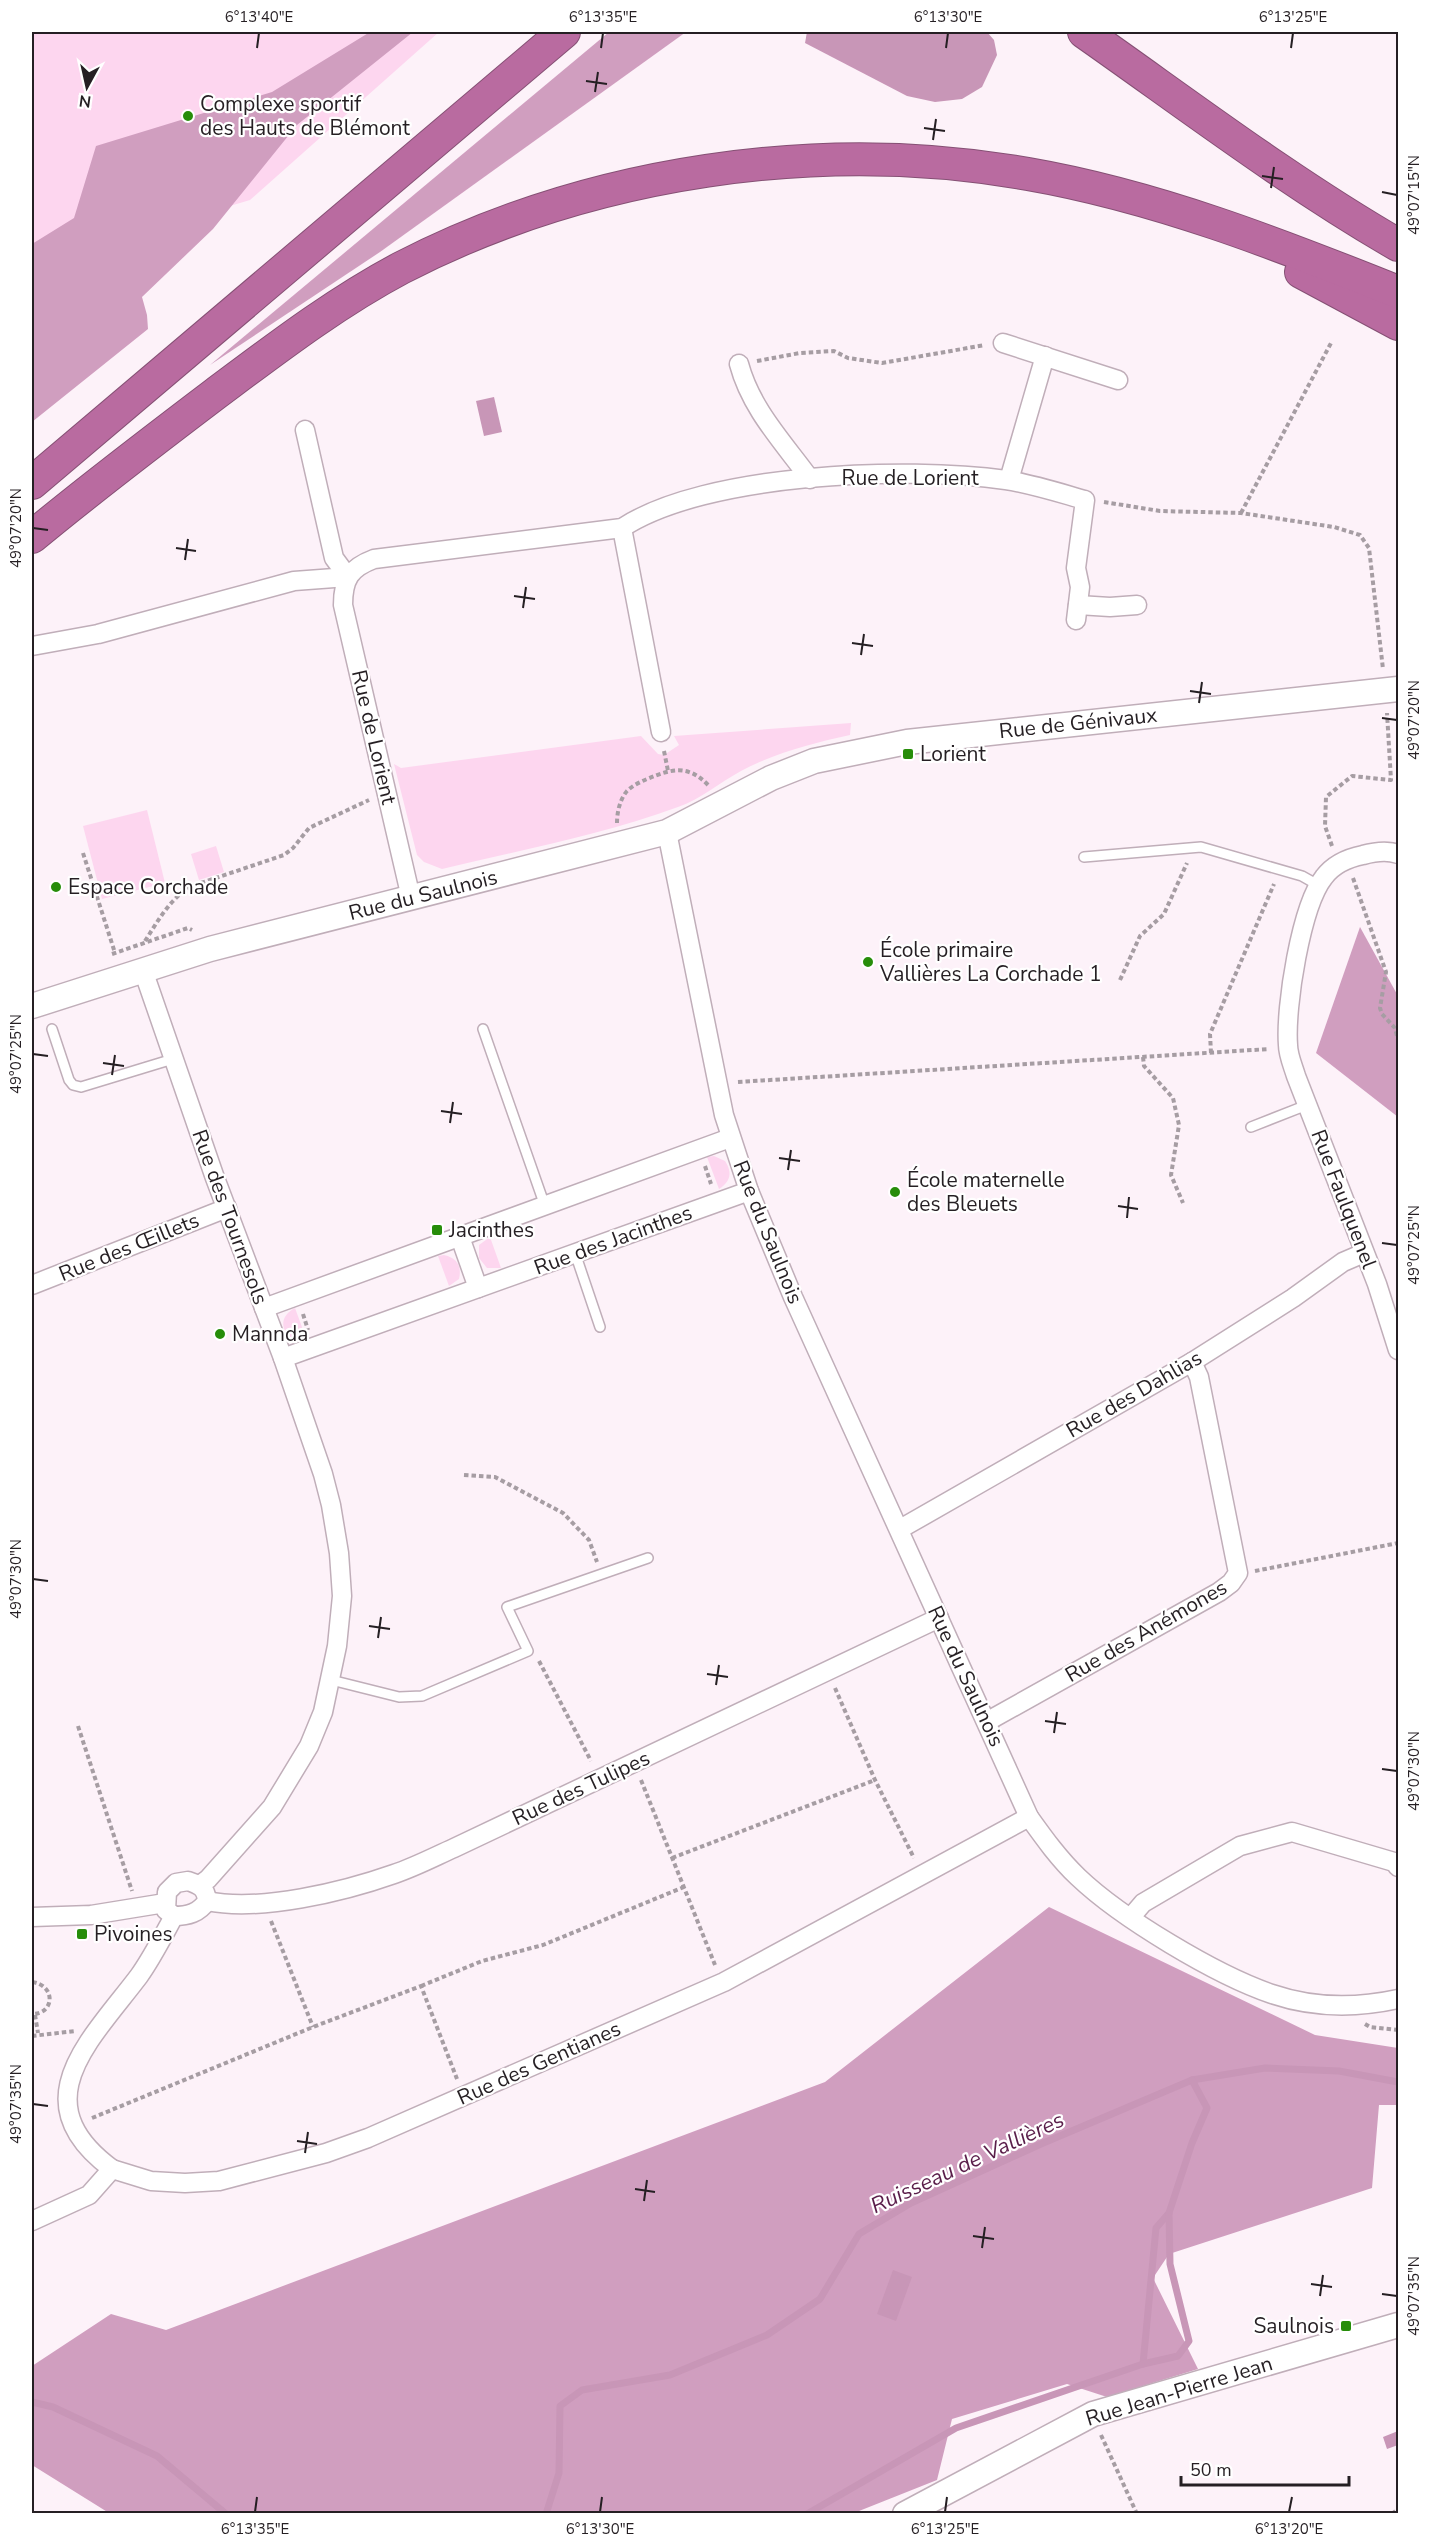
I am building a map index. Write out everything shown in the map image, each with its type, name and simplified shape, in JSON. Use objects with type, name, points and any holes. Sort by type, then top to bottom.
[{"type":"highway","points":[[32,483],[564,32]]},
{"type":"highway","points":[[1084,32],[1271,164],[1398,245]]},
{"type":"highway","points":[[32,537],[267,355],[345,301],[401,268],[474,236],[564,203],[629,186],[711,170],[802,161],[864,159],[975,166],[1029,174],[1112,192],[1193,217],[1279,245],[1398,292]]},
{"type":"highway","points":[[1193,217],[1398,324]]},
{"type":"street","points":[[1003,343],[1118,380]]},
{"type":"street","name":"Rue de Lorient","points":[[1009,480],[1045,356]]},
{"type":"street","name":"Rue de Lorient","points":[[739,364],[744,384],[756,408],[810,478]]},
{"type":"street","points":[[305,430],[334,558],[348,577]]},
{"type":"street","name":"Rue de Lorient","points":[[411,898],[343,605],[343,591],[348,577],[358,566],[374,559],[622,528],[672,503],[716,491],[810,478],[916,474],[1009,480],[1085,500]]},
{"type":"street","points":[[1085,500],[1076,568],[1080,587],[1077,612],[1137,605]]},
{"type":"street","points":[[622,528],[661,732]]},
{"type":"street","points":[[32,646],[98,634],[294,581],[348,577]]},
{"type":"street","name":"Rue de Génivaux","points":[[667,832],[771,778],[814,761],[882,746],[1389,688]]},
{"type":"street","name":"Rue du Saulnois","points":[[32,1006],[210,949],[620,846],[667,832],[717,1083],[730,1138],[749,1191],[793,1296],[1029,1816],[1058,1857],[1079,1878],[1131,1917],[1215,1967],[1272,1994],[1328,2005],[1358,2005],[1398,1999]]},
{"type":"street","points":[[1318,885],[1325,875],[1341,862],[1377,852],[1398,854]]},
{"type":"street","name":"Rue Faulquenel","points":[[1318,885],[1304,918],[1287,1024],[1288,1048],[1307,1105],[1377,1284],[1398,1350]]},
{"type":"street","name":"Rue des Tournesols","points":[[133,973],[173,1059],[283,1358],[324,1478],[339,1553],[342,1596],[337,1646],[323,1712],[309,1746],[272,1807],[216,1870],[203,1893]]},
{"type":"street","points":[[264,1308],[730,1138]]},
{"type":"street","name":"Rue des Jacinthes","points":[[283,1358],[749,1191]]},
{"type":"street","name":"Rue des Œillets","points":[[32,1285],[226,1208]]},
{"type":"street","points":[[460,1237],[478,1288]]},
{"type":"street","name":"Rue des Dahlias","points":[[900,1529],[1192,1362],[1293,1298],[1343,1262],[1364,1253]]},
{"type":"street","name":"Rue des Anémones","points":[[987,1721],[1219,1592],[1231,1583],[1238,1573],[1199,1377],[1192,1362]]},
{"type":"street","name":"Rue des Tulipes","points":[[203,1893],[244,1905],[340,1889],[395,1874],[939,1618]]},
{"type":"street","name":"Rue des Gentianes","points":[[112,2169],[151,2181],[185,2184],[219,2181],[326,2153],[368,2138],[724,1982],[1029,1816]]},
{"type":"street","points":[[1131,1917],[1143,1903],[1240,1846],[1292,1832],[1394,1862],[1398,1867]]},
{"type":"street","points":[[32,1917],[91,1915],[137,1909],[169,1910],[191,1914],[201,1909],[203,1893],[188,1881],[176,1883],[167,1892],[169,1910],[141,1973],[89,2039],[68,2081],[68,2103],[73,2127],[82,2144],[112,2169],[89,2195],[32,2221]]},
{"type":"street","name":"Rue Jean-Pierre Jean","points":[[905,2514],[1093,2414],[1398,2325]]},
{"type":"lane","points":[[1084,857],[1201,847],[1302,876],[1318,885]]},
{"type":"lane","points":[[52,1029],[69,1080],[73,1085],[81,1087],[173,1059]]},
{"type":"lane","points":[[483,1029],[545,1206]]},
{"type":"lane","points":[[1251,1127],[1307,1105]]},
{"type":"lane","points":[[575,1253],[600,1327]]},
{"type":"lane","points":[[331,1680],[399,1697],[422,1696],[528,1651],[507,1607],[648,1558]]},
{"type":"path","points":[[739,364],[800,353],[834,351],[848,358],[882,363],[983,344],[993,347],[1003,343]]},
{"type":"path","points":[[1241,513],[1331,343]]},
{"type":"path","points":[[1085,500],[1160,511],[1241,513],[1334,527],[1360,535],[1369,548],[1389,688],[1391,780],[1352,776],[1326,797],[1325,826],[1341,862],[1352,875],[1386,972],[1386,982],[1380,1000],[1382,1014],[1395,1028],[1398,1040]]},
{"type":"path","points":[[620,846],[617,817],[626,792],[636,784],[668,771],[684,770],[698,775],[710,787],[720,806]]},
{"type":"path","points":[[144,942],[162,914],[181,892],[192,886],[284,855],[293,848],[309,828],[367,800],[387,798]]},
{"type":"path","points":[[1120,980],[1140,936],[1164,914],[1187,865],[1185,848]]},
{"type":"path","points":[[82,853],[133,973]]},
{"type":"path","points":[[1211,1053],[1210,1034],[1280,870]]},
{"type":"path","points":[[717,1083],[1288,1048]]},
{"type":"path","points":[[1143,1057],[1144,1066],[1173,1098],[1179,1125],[1170,1175],[1183,1203]]},
{"type":"path","points":[[699,1149],[718,1202]]},
{"type":"path","points":[[297,1296],[314,1348]]},
{"type":"path","points":[[464,1475],[495,1477],[563,1514],[589,1540],[601,1574]]},
{"type":"path","points":[[1238,1573],[1398,1543]]},
{"type":"path","points":[[528,1651],[536,1655],[600,1779]]},
{"type":"path","points":[[828,1671],[875,1780],[923,1874]]},
{"type":"path","points":[[78,1726],[137,1909]]},
{"type":"path","points":[[635,1762],[716,1968],[724,1982]]},
{"type":"path","points":[[672,1858],[875,1780]]},
{"type":"path","points":[[73,2127],[313,2027],[482,1961],[543,1945],[684,1887]]},
{"type":"path","points":[[267,1902],[271,1920],[313,2027]]},
{"type":"path","points":[[32,1982],[39,1983],[46,1988],[50,1996],[49,2004],[43,2011],[34,2014],[38,2033]]},
{"type":"path","points":[[421,1986],[464,2096]]},
{"type":"path","points":[[32,2036],[38,2033],[73,2030],[89,2039]]},
{"type":"path","points":[[1093,2414],[1137,2514]]},
{"type":"path","points":[[1392,2514],[1398,2509]]},
{"type":"shaded area","name":"Complexe sportif des Hauts de Blémont","points":[[32,32],[439,32],[250,200],[32,265]]},
{"type":"shaded area","points":[[370,32],[413,32],[297,125],[213,229],[142,297],[148,329],[32,422],[32,244],[74,218],[96,146],[272,92]]},
{"type":"shaded area","points":[[609,32],[686,32],[380,252],[210,365]]},
{"type":"shaded area","points":[[807,32],[987,32],[994,40],[997,55],[982,87],[962,99],[935,102],[907,96],[805,43]]},
{"type":"shaded area","points":[[494,397],[502,432],[484,436],[476,401]]},
{"type":"shaded area","points":[[851,723],[850,735],[808,745],[767,759],[678,807],[591,834],[442,869],[424,862],[417,855],[394,764],[401,768],[641,736],[658,754],[664,755],[679,745],[674,736]]},
{"type":"shaded area","points":[[147,810],[165,883],[102,899],[83,826]]},
{"type":"shaded area","points":[[216,846],[224,872],[199,880],[191,854]]},
{"type":"shaded area","points":[[1360,927],[1398,996],[1398,1117],[1316,1053]]},
{"type":"shaded area","points":[[714,1156],[725,1161],[730,1173],[726,1183],[719,1189],[707,1157]]},
{"type":"shaded area","points":[[490,1237],[501,1268],[487,1268],[479,1258],[479,1245]]},
{"type":"shaded area","points":[[444,1255],[455,1260],[460,1270],[459,1279],[449,1286],[438,1256]]},
{"type":"shaded area","points":[[295,1308],[306,1338],[300,1340],[288,1336],[283,1324],[287,1314]]},
{"type":"shaded area","points":[[1049,1907],[1315,2035],[1398,2048],[1398,2105],[1379,2105],[1372,2188],[1169,2254],[1153,2278],[1198,2369],[1107,2397],[1067,2384],[952,2419],[937,2480],[854,2513],[109,2513],[32,2465],[32,2366],[111,2314],[166,2330],[825,2082]]},
{"type":"shaded area","points":[[893,2270],[912,2277],[896,2321],[877,2314]]},
{"type":"shaded area","points":[[1398,2431],[1398,2445],[1387,2449],[1383,2437]]},
{"type":"waterway","name":"Ruisseau de Vallières","points":[[546,2514],[559,2473],[560,2406],[582,2390],[670,2375],[767,2335],[820,2299],[859,2234],[911,2203],[1041,2144],[1192,2080],[1265,2068],[1339,2071],[1398,2082]]},
{"type":"waterway","name":"Ruisseau de Vallières","points":[[807,2514],[956,2428],[1143,2364],[1178,2356],[1189,2341],[1170,2264],[1169,2213],[1192,2143],[1207,2108],[1192,2080]]},
{"type":"waterway","name":"Ruisseau de Vallières","points":[[1143,2364],[1156,2228],[1169,2213]]},
{"type":"waterway","name":"Ruisseau de Vallières","points":[[32,2402],[53,2407],[157,2456],[226,2514]]},
{"type":"place","name":"Complexe sportif des Hauts de Blémont","points":[[188,116]]},
{"type":"place","name":"Lorient","points":[[908,754]]},
{"type":"place","name":"Espace Corchade","points":[[56,887]]},
{"type":"place","name":"École primaire Vallières La Corchade 1","points":[[868,962]]},
{"type":"place","name":"École maternelle des Bleuets","points":[[895,1192]]},
{"type":"place","name":"Jacinthes","points":[[437,1230]]},
{"type":"place","name":"Mannda","points":[[220,1334]]},
{"type":"place","name":"Pivoines","points":[[82,1934]]},
{"type":"place","name":"Saulnois","points":[[1346,2326]]}]
